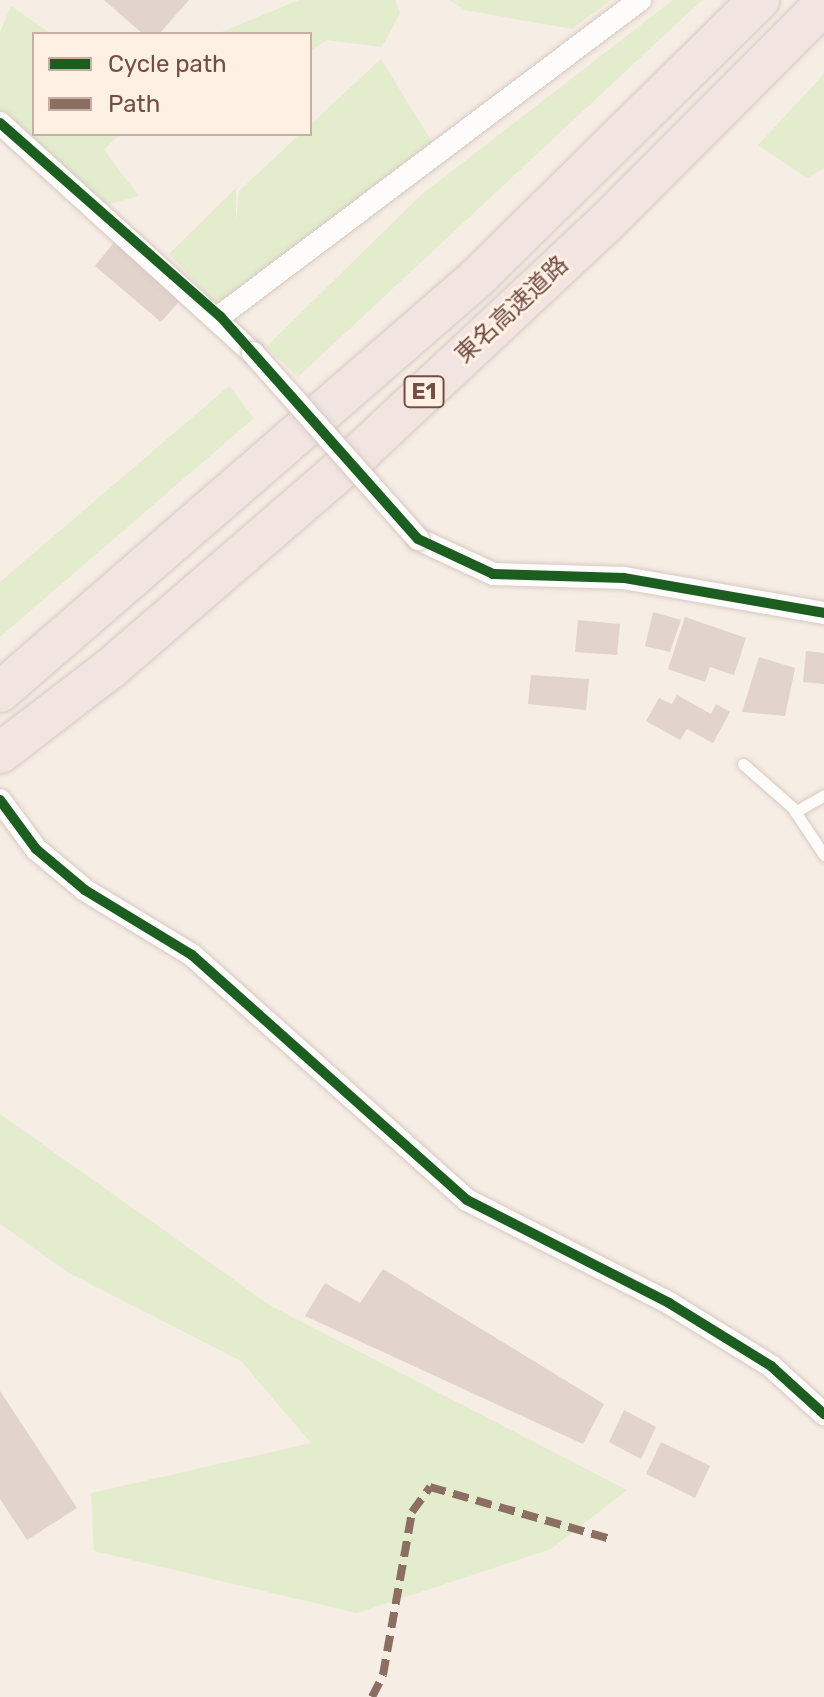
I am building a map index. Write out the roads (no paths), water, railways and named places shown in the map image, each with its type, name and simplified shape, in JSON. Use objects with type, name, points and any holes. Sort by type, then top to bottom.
[{"type":"highway","name":"東名高速道路","points":[[0,692],[478,277],[759,0]]},
{"type":"highway","name":"東名高速道路","points":[[0,753],[111,668],[361,452],[605,224],[824,4]]},
{"type":"street","points":[[220,316],[640,0]]},
{"type":"street","points":[[0,123],[220,316],[418,539],[493,574],[624,578],[824,613]]},
{"type":"street","points":[[0,800],[36,849],[85,890],[192,955],[467,1200],[669,1303],[771,1366],[824,1414]]},
{"type":"lane","points":[[743,764],[795,812],[824,855]]},
{"type":"lane","points":[[795,812],[824,795]]}]
